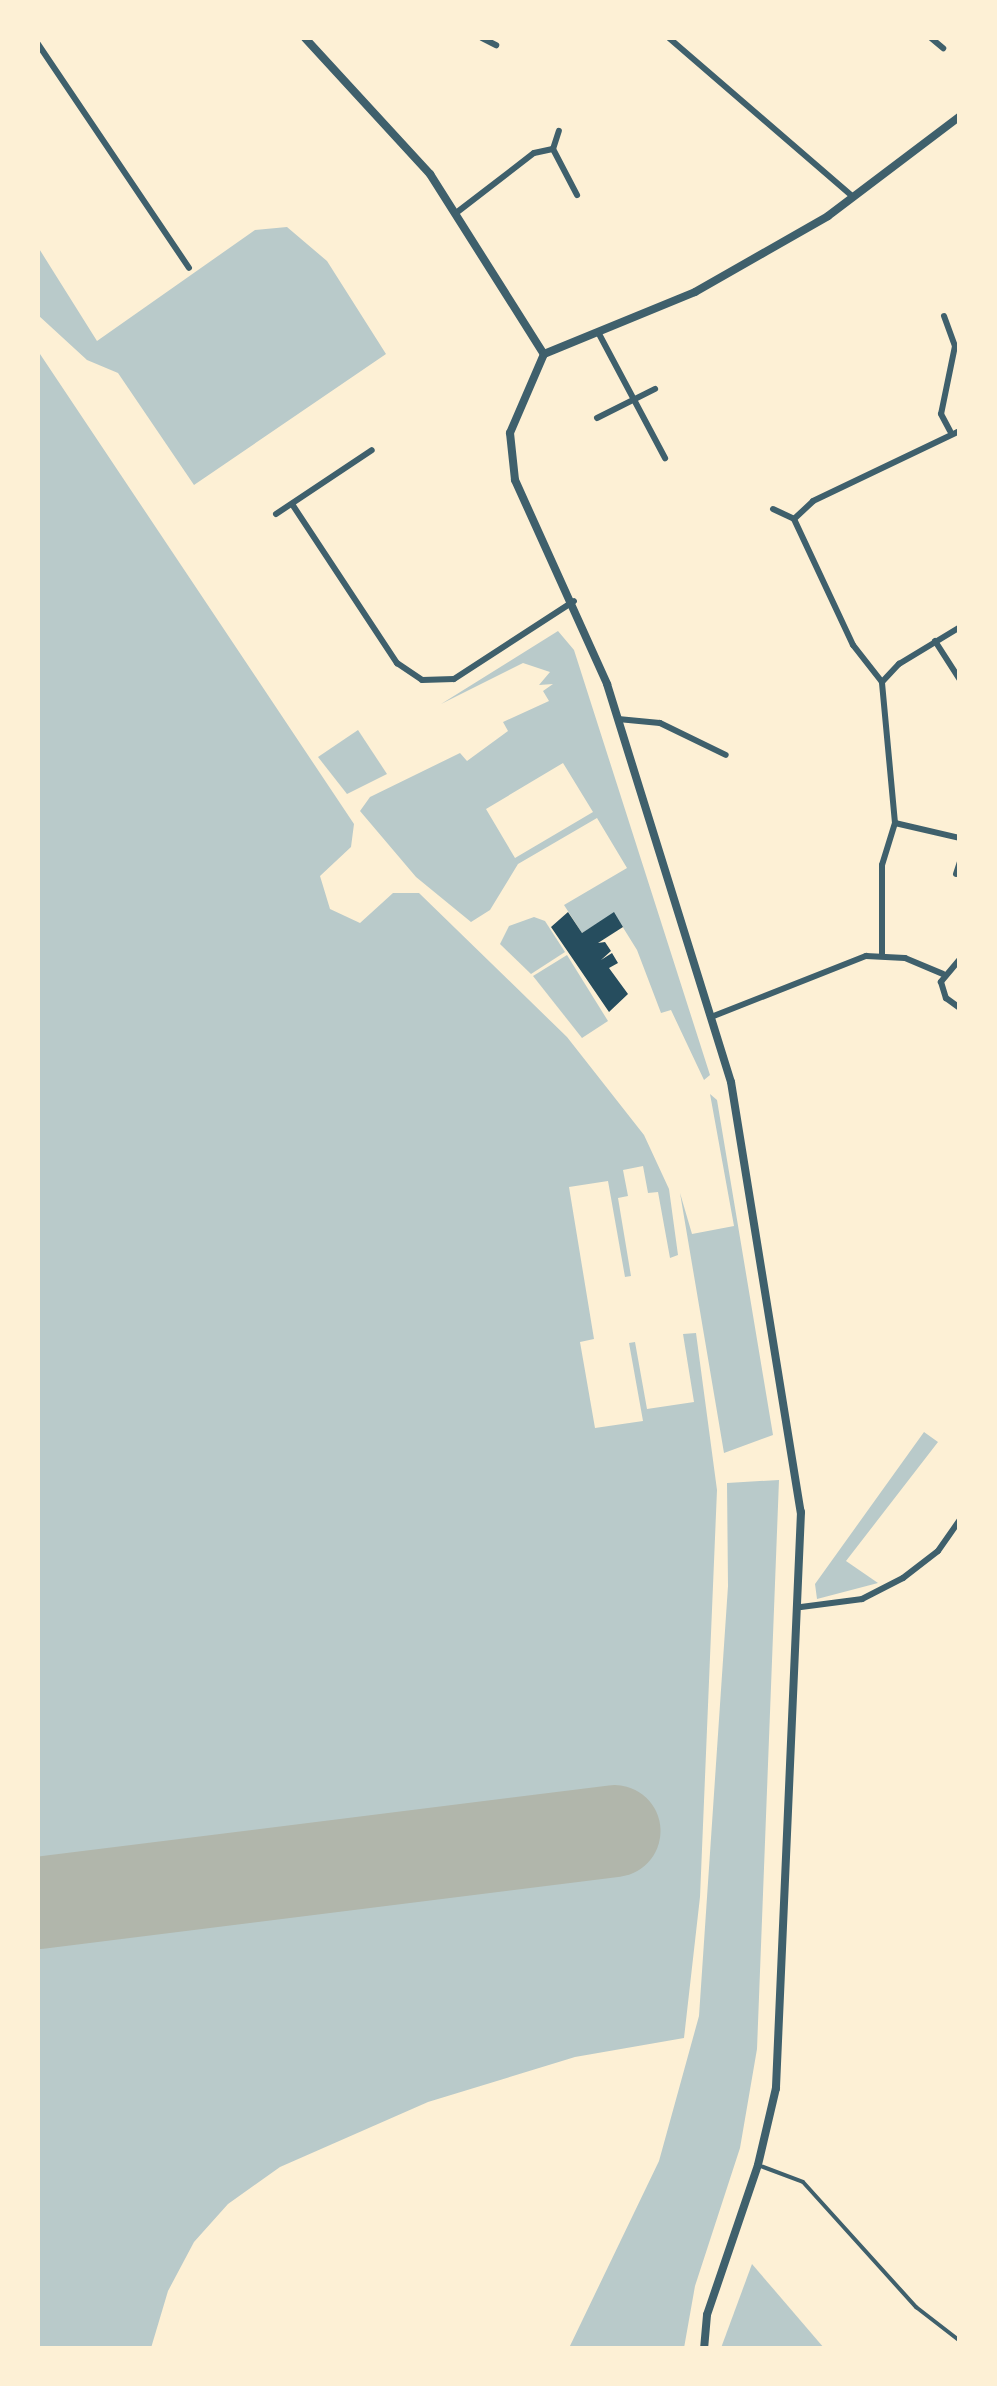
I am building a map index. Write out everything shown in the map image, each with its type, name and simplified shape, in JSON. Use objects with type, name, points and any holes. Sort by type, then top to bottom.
[{"type":"street","points":[[305,38],[430,174],[544,354]]},
{"type":"street","points":[[482,38],[496,45]]},
{"type":"street","points":[[669,38],[854,198]]},
{"type":"street","points":[[930,38],[943,48]]},
{"type":"street","points":[[38,44],[190,268]]},
{"type":"street","points":[[704,2348],[707,2315],[758,2165],[778,2068],[801,1607],[801,1512],[731,1082],[618,720],[574,601],[516,480],[510,433],[544,354],[696,292],[854,198],[960,116]]},
{"type":"street","points":[[559,131],[553,149],[577,195]]},
{"type":"street","points":[[456,213],[534,154],[553,149]]},
{"type":"street","points":[[794,519],[813,501],[955,431],[942,414],[957,347],[944,316]]},
{"type":"street","points":[[598,332],[665,458]]},
{"type":"street","points":[[597,418],[655,389]]},
{"type":"street","points":[[276,514],[372,450]]},
{"type":"street","points":[[292,504],[397,663],[422,680],[454,680],[574,601]]},
{"type":"street","points":[[773,509],[794,519],[853,644],[882,682],[894,823],[882,866],[882,956]]},
{"type":"street","points":[[882,682],[960,627]]},
{"type":"street","points":[[935,641],[960,680]]},
{"type":"street","points":[[618,720],[660,723],[726,756]]},
{"type":"street","points":[[894,823],[960,838]]},
{"type":"street","points":[[956,874],[960,862]]},
{"type":"street","points":[[711,1017],[882,956],[943,974]]},
{"type":"street","points":[[960,959],[943,974],[942,990],[960,1008]]},
{"type":"street","points":[[801,1607],[862,1599],[903,1578],[938,1551],[960,1519]]},
{"type":"lane","points":[[758,2165],[803,2182],[916,2308],[960,2341]]},
{"type":"shaded area","points":[[287,227],[327,261],[386,354],[194,485],[118,373],[87,360],[38,315],[38,247],[97,341],[255,230]]},
{"type":"shaded area","points":[[38,351],[354,824],[351,847],[320,876],[330,909],[360,923],[393,893],[419,893],[567,1037],[644,1135],[669,1189],[678,1255],[670,1258],[658,1192],[648,1193],[643,1166],[623,1170],[628,1196],[618,1198],[631,1276],[625,1277],[608,1181],[569,1187],[594,1339],[580,1342],[595,1428],[643,1421],[629,1343],[635,1342],[647,1409],[694,1402],[683,1334],[696,1333],[717,1490],[700,1897],[684,2038],[575,2057],[428,2102],[280,2167],[228,2204],[194,2242],[168,2291],[151,2348],[38,2348]]},
{"type":"shaded area","points":[[558,631],[574,650],[710,1075],[704,1080],[671,1010],[661,1013],[637,950],[614,913],[582,933],[564,905],[627,868],[597,818],[518,864],[490,910],[471,922],[416,877],[360,811],[370,797],[460,753],[467,761],[508,731],[503,722],[549,701],[543,691],[553,684],[539,685],[550,672],[523,663],[441,704]],"holes":[[[563,763],[593,812],[515,858],[486,809]]]},
{"type":"shaded area","points":[[358,730],[387,774],[347,794],[318,757]]},
{"type":"shaded area","points":[[534,917],[545,921],[565,952],[531,974],[500,944],[509,926]]},
{"type":"shaded area","points":[[567,955],[608,1021],[582,1038],[533,976]]},
{"type":"shaded area","points":[[710,1094],[717,1100],[773,1435],[724,1453],[680,1193],[692,1234],[734,1226]]},
{"type":"shaded area","points":[[924,1432],[938,1442],[846,1561],[878,1583],[817,1599],[815,1584]]},
{"type":"shaded area","points":[[779,1480],[757,2049],[740,2148],[695,2286],[684,2348],[569,2348],[659,2161],[699,2016],[728,1586],[727,1483]]},
{"type":"shaded area","points":[[752,2264],[824,2348],[721,2348]]},
{"type":"building","points":[[568,912],[582,933],[614,912],[623,927],[598,943],[605,942],[611,951],[601,960],[612,953],[618,963],[609,968],[628,994],[609,1012],[551,927]]},
{"type":"runway","points":[[38,1903],[615,1831]]}]
